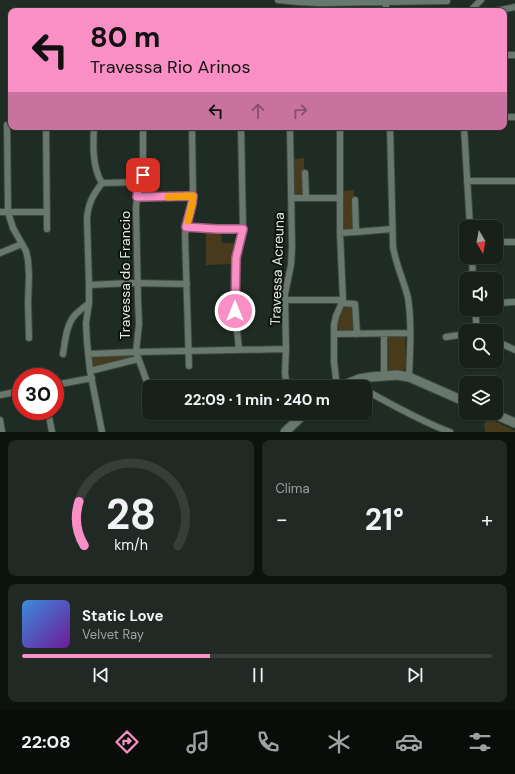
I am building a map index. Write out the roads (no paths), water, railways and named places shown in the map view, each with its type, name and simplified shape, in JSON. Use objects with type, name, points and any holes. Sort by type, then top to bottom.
[{"type":"main road","points":[[358,380],[397,375],[409,377],[459,399]]},
{"type":"main road","points":[[503,418],[515,424]]},
{"type":"main road","points":[[285,432],[298,420]]},
{"type":"street","points":[[278,0],[309,2],[447,1]]},
{"type":"street","points":[[473,8],[481,0]]},
{"type":"street","points":[[6,125],[8,212],[13,228],[26,251],[28,260],[29,338]]},
{"type":"street","points":[[46,130],[47,229]]},
{"type":"street","points":[[94,130],[94,153],[97,174],[102,183]]},
{"type":"street","name":"Travessa do Francio","points":[[136,352],[139,329],[136,208],[138,188],[143,175],[143,130]]},
{"type":"street","points":[[189,366],[186,227],[193,196],[192,130]]},
{"type":"street","points":[[239,350],[235,311],[236,258],[243,229],[240,130]]},
{"type":"street","name":"Travessa Acreuna","points":[[286,380],[285,300],[292,253],[290,130]]},
{"type":"street","points":[[337,380],[334,362],[334,325],[342,302],[340,130]]},
{"type":"street","points":[[390,130],[393,247],[409,306],[409,377]]},
{"type":"street","points":[[464,130],[470,220]]},
{"type":"street","points":[[305,173],[306,198]]},
{"type":"street","points":[[467,181],[515,181]]},
{"type":"street","points":[[102,183],[141,182]]},
{"type":"street","points":[[102,183],[90,201],[86,218],[89,285],[89,303],[86,322],[88,354],[102,432]]},
{"type":"street","points":[[137,197],[193,196]]},
{"type":"street","points":[[291,198],[340,198]]},
{"type":"street","points":[[354,200],[356,232]]},
{"type":"street","points":[[0,212],[47,212]]},
{"type":"street","points":[[186,227],[243,229]]},
{"type":"street","points":[[340,233],[392,229]]},
{"type":"street","points":[[503,242],[515,242]]},
{"type":"street","points":[[0,253],[22,244]]},
{"type":"street","points":[[89,285],[187,284]]},
{"type":"street","points":[[285,300],[342,302],[355,304],[357,334]]},
{"type":"street","points":[[503,303],[515,302]]},
{"type":"street","points":[[63,354],[68,328],[74,316],[89,303]]},
{"type":"street","points":[[334,334],[410,333]]},
{"type":"street","points":[[384,334],[384,376]]},
{"type":"street","points":[[446,336],[459,335]]},
{"type":"street","points":[[503,344],[515,350]]},
{"type":"street","points":[[88,354],[286,349]]},
{"type":"street","points":[[136,352],[146,380]]},
{"type":"street","points":[[90,371],[138,360]]},
{"type":"street","points":[[64,383],[92,378]]},
{"type":"street","points":[[0,395],[12,393]]},
{"type":"street","points":[[372,394],[414,416],[450,432]]},
{"type":"street","points":[[0,420],[2,432]]},
{"type":"street","points":[[50,420],[52,432]]}]
